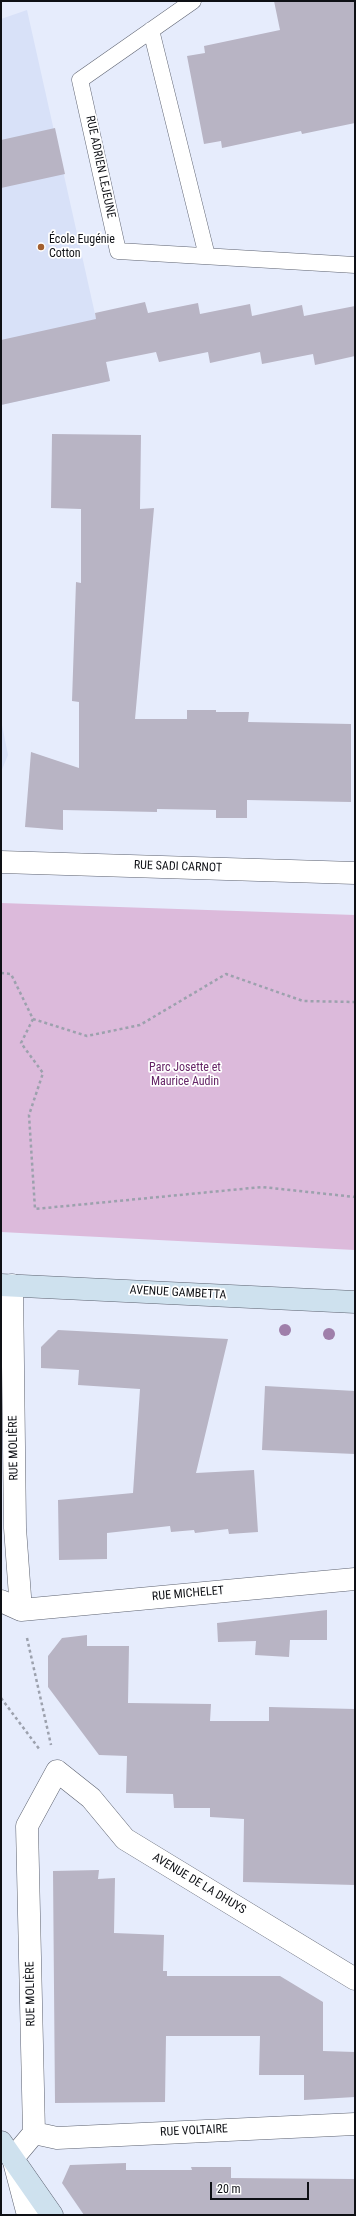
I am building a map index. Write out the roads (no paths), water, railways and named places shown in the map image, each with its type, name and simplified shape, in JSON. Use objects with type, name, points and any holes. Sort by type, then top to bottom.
[{"type":"main road","name":"AVENUE GAMBETTA","points":[[6,1285],[355,1302]]},
{"type":"main road","points":[[7,2150],[52,2215]]},
{"type":"street","name":"RUE SADI CARNOT","points":[[1,862],[355,873]]},
{"type":"street","name":"RUE MOLIÈRE","points":[[6,1285],[16,1528],[21,1610]]},
{"type":"street","name":"RUE MICHELET","points":[[21,1610],[355,1579]]},
{"type":"street","points":[[1,1601],[21,1610]]},
{"type":"street","name":"RUE MOLIÈRE","points":[[34,2133],[27,1826],[56,1771]]},
{"type":"street","name":"AVENUE DE LA DHUYS","points":[[56,1771],[91,1798],[126,1839],[355,1979]]},
{"type":"street","name":"RUE VOLTAIRE","points":[[34,2133],[57,2138],[355,2124]]},
{"type":"street","points":[[28,2215],[7,2150],[34,2133]]},
{"type":"lane","name":"RUE ADRIEN LEJEUNE","points":[[193,1],[80,80],[118,251],[355,265]]},
{"type":"lane","points":[[151,30],[207,256]]},
{"type":"place","name":"École Eugénie Cotton","points":[[41,247]]},
{"type":"park label","name":"Parc Josette et Maurice Audin","points":[[185,1075]]}]
